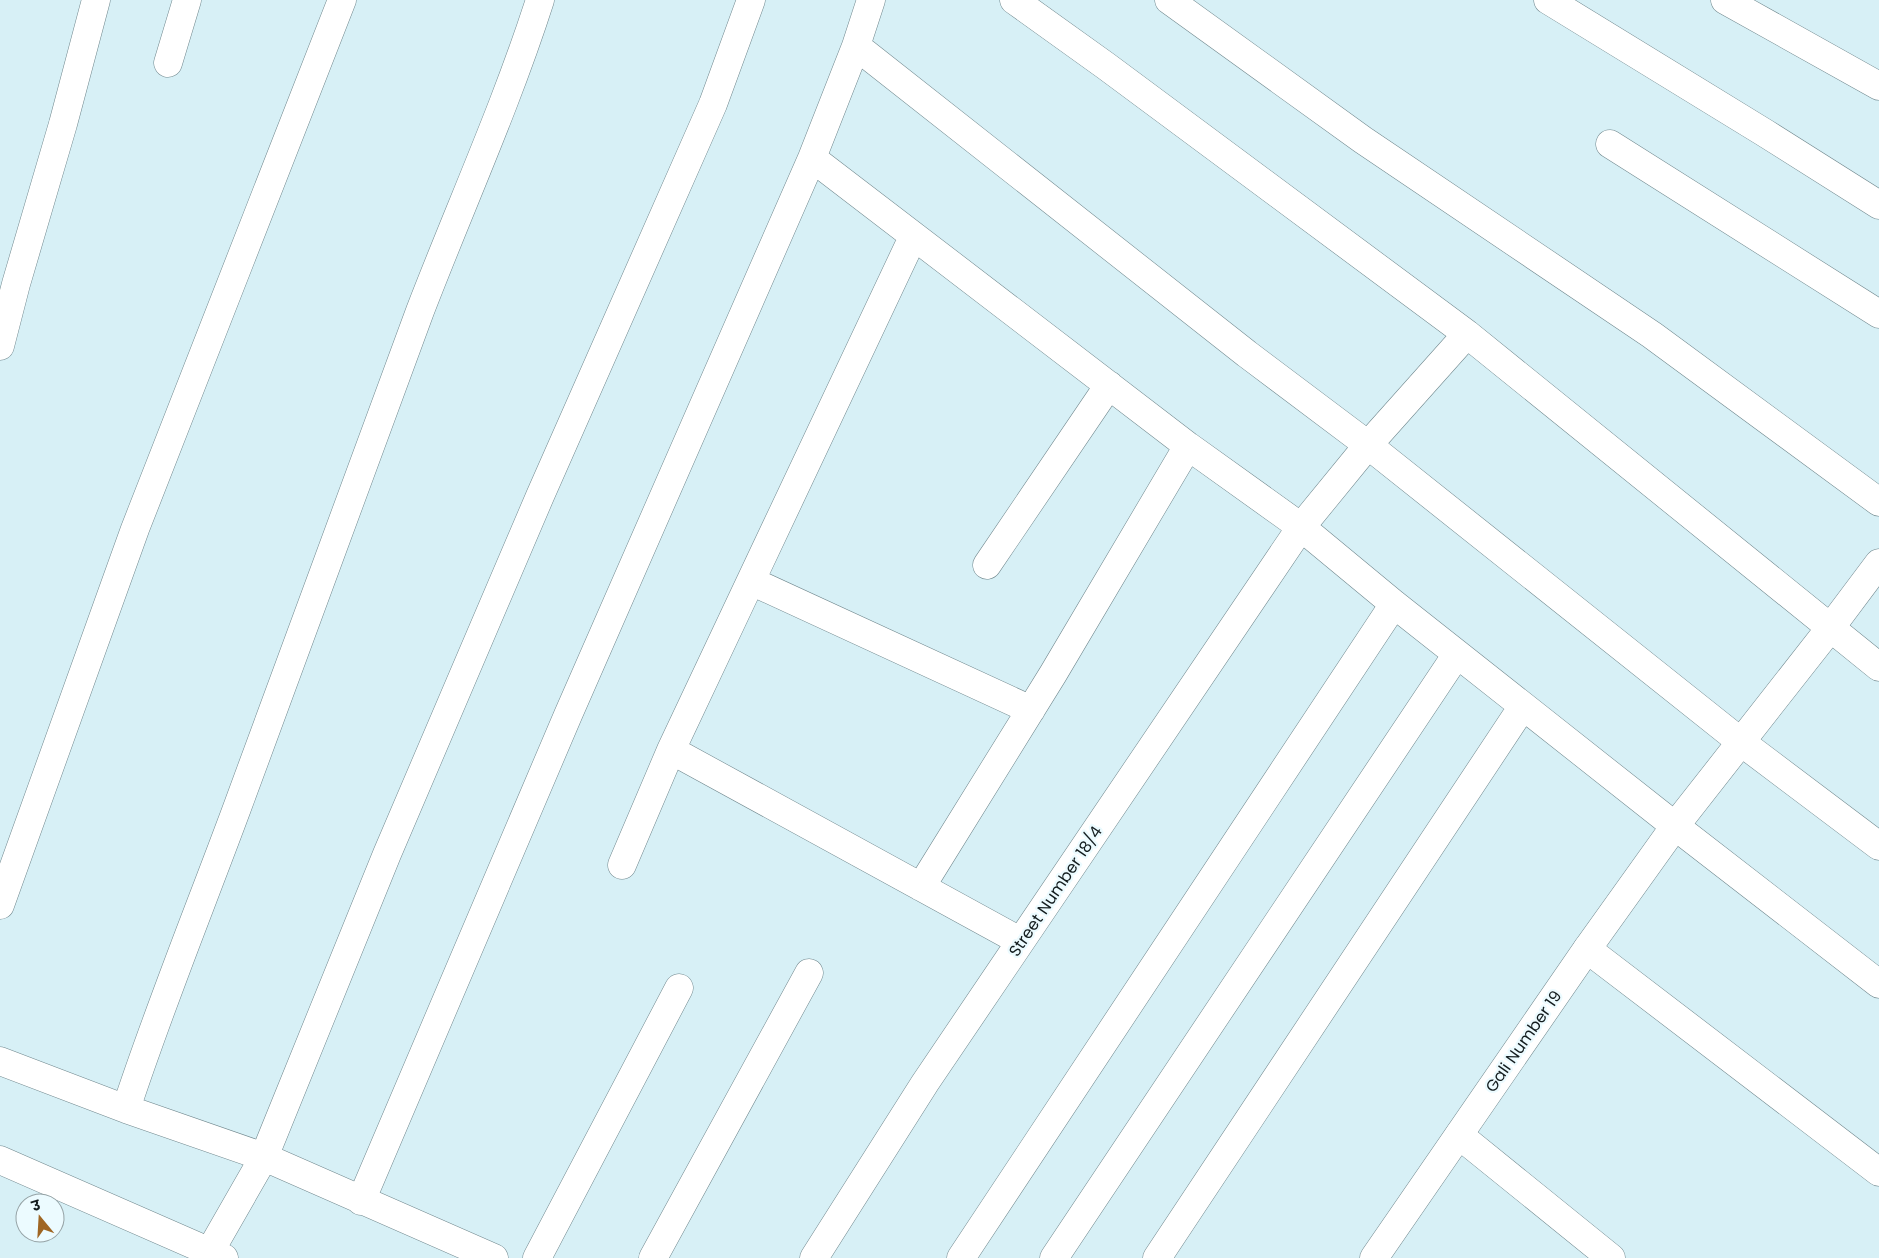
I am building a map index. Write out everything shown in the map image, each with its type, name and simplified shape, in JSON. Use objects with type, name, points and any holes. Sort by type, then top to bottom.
[{"type":"street","points":[[0,346],[16,284],[64,124],[96,0]]},
{"type":"street","points":[[168,63],[187,0]]},
{"type":"street","points":[[0,905],[135,530],[342,0]]},
{"type":"street","points":[[126,1109],[142,1058],[228,832],[421,309],[491,136],[524,50],[540,0]]},
{"type":"street","points":[[0,1160],[216,1255],[264,1157],[398,826],[540,496],[713,104],[751,0]]},
{"type":"street","points":[[361,1201],[568,715],[812,158],[856,46],[871,0]]},
{"type":"street","points":[[1014,0],[1467,334],[1879,667]]},
{"type":"street","points":[[1170,0],[1363,140],[1652,335],[1879,502]]},
{"type":"street","points":[[1548,0],[1879,205]]},
{"type":"street","points":[[1725,0],[1879,86]]},
{"type":"street","points":[[856,46],[1246,354],[1368,445],[1741,742],[1879,846]]},
{"type":"street","points":[[1610,144],[1879,314]]},
{"type":"street","points":[[812,158],[1188,446],[1301,527],[1522,706],[1879,984]]},
{"type":"street","points":[[622,865],[672,750],[913,237]]},
{"type":"street","name":"Street Number 18/4","points":[[814,1258],[925,1083],[1301,527],[1368,445],[1467,334]]},
{"type":"street","points":[[987,565],[1109,385]]},
{"type":"street","points":[[922,887],[1031,710],[1188,446]]},
{"type":"street","name":"Gali Number 19","points":[[1374,1258],[1587,949],[1675,826],[1879,563]]},
{"type":"street","points":[[751,581],[1031,710]]},
{"type":"street","points":[[961,1258],[1394,604]]},
{"type":"street","points":[[1054,1258],[1457,654]]},
{"type":"street","points":[[1156,1258],[1522,706]]},
{"type":"street","points":[[672,750],[1020,941]]},
{"type":"street","points":[[1587,949],[1879,1172]]},
{"type":"street","points":[[653,1258],[809,973]]},
{"type":"street","points":[[537,1258],[679,988]]},
{"type":"street","points":[[0,1061],[126,1109],[264,1157],[494,1258]]},
{"type":"street","points":[[1459,1135],[1610,1258]]}]
